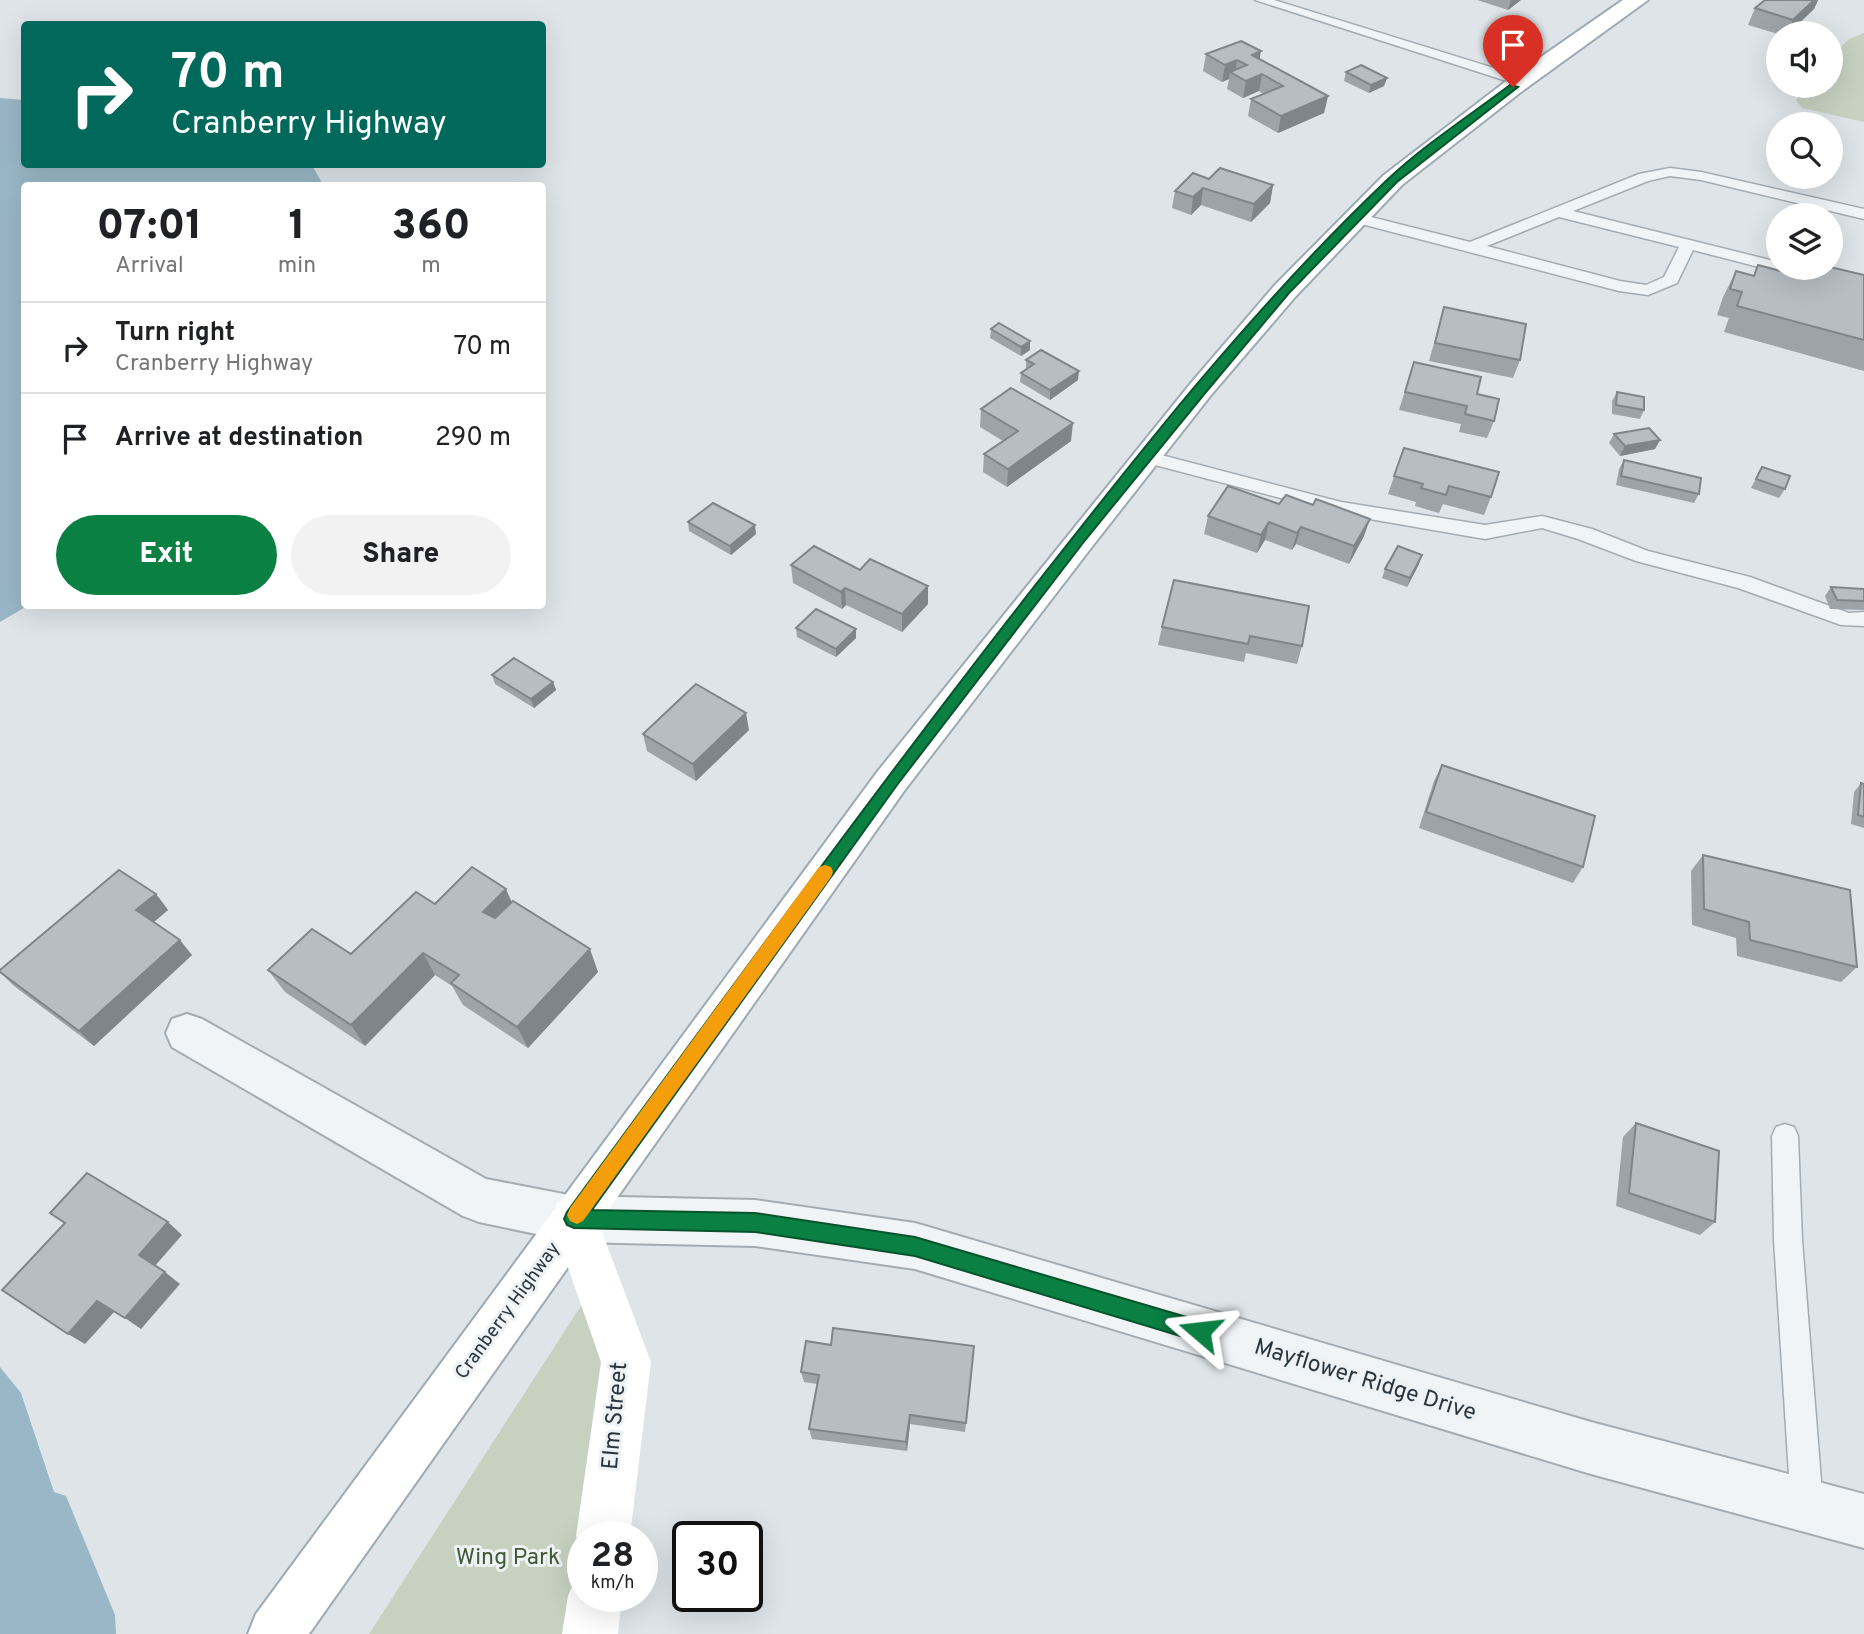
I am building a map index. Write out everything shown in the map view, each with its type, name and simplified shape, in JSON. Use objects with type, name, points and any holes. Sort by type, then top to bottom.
[{"type":"main road","name":"Cranberry Highway","points":[[276,1634],[891,780],[1146,457],[1285,291],[1393,180],[1521,81],[1637,0]]},
{"type":"main road","name":"Elm Street","points":[[574,1219],[626,1362],[605,1521]]},
{"type":"main road","points":[[590,1634],[593,1612]]},
{"type":"street","name":"Mayflower Ridge Drive","points":[[187,1032],[479,1200],[574,1219],[755,1223],[915,1246],[1591,1448],[1864,1521]]},
{"type":"lane","points":[[1261,0],[1521,81]]},
{"type":"lane","points":[[1471,247],[1644,177],[1670,172],[1701,176],[1864,214]]},
{"type":"lane","points":[[1559,212],[1766,264]]},
{"type":"lane","points":[[1355,218],[1619,286],[1648,290],[1671,280],[1688,244]]},
{"type":"lane","points":[[1830,280],[1864,289]]},
{"type":"lane","points":[[1146,457],[1341,508],[1485,532],[1542,522],[1643,555],[1743,582],[1848,620],[1864,619]]},
{"type":"lane","points":[[1785,1136],[1788,1240],[1807,1506]]},
{"type":"green space","points":[[1864,33],[1864,122],[1843,117],[1843,112],[1820,112],[1802,108],[1796,100],[1843,98],[1843,45],[1849,39]]},
{"type":"green space","name":"Wing Park","points":[[608,1264],[597,1521],[567,1521],[567,1612],[586,1612],[591,1634],[369,1634]]},
{"type":"water","points":[[0,98],[21,100],[21,168],[314,168],[321,182],[21,182],[22,609],[0,622]]},
{"type":"water","points":[[0,1367],[21,1393],[54,1492],[66,1496],[115,1615],[116,1634],[0,1634]]},
{"type":"building","points":[[1765,0],[1814,0],[1793,20],[1755,8]]},
{"type":"building","points":[[1241,41],[1261,51],[1252,55],[1328,96],[1281,116],[1251,99],[1283,86],[1262,74],[1246,81],[1230,72],[1247,65],[1237,60],[1225,65],[1206,54]]},
{"type":"building","points":[[1361,65],[1387,78],[1371,85],[1346,72]]},
{"type":"building","points":[[1220,168],[1273,185],[1254,204],[1203,188],[1193,197],[1175,191],[1193,173],[1209,179]]},
{"type":"building","points":[[1758,265],[1766,267],[1766,280],[1843,280],[1843,270],[1864,275],[1864,340],[1737,306],[1742,292],[1730,289],[1736,271],[1754,276]]},
{"type":"building","points":[[1444,307],[1526,324],[1520,360],[1435,343]]},
{"type":"building","points":[[999,323],[1030,341],[1021,347],[991,329]]},
{"type":"building","points":[[1041,350],[1079,371],[1050,390],[1021,373],[1034,364],[1026,360]]},
{"type":"building","points":[[1414,362],[1481,377],[1477,394],[1499,399],[1494,421],[1465,414],[1467,406],[1405,392]]},
{"type":"building","points":[[1011,388],[1073,423],[1008,469],[984,454],[1018,431],[981,409]]},
{"type":"building","points":[[1617,392],[1644,397],[1644,410],[1616,405]]},
{"type":"building","points":[[1649,428],[1660,440],[1625,446],[1614,434]]},
{"type":"building","points":[[1404,448],[1499,472],[1491,497],[1449,486],[1446,495],[1421,488],[1423,484],[1394,476]]},
{"type":"building","points":[[1624,460],[1701,478],[1699,494],[1621,476]]},
{"type":"building","points":[[1762,467],[1790,476],[1785,489],[1756,479]]},
{"type":"building","points":[[1228,486],[1279,504],[1286,495],[1313,505],[1316,499],[1370,519],[1354,546],[1301,527],[1297,533],[1269,522],[1261,535],[1208,516]]},
{"type":"building","points":[[713,503],[755,525],[730,546],[688,522]]},
{"type":"building","points":[[814,546],[860,570],[870,559],[928,586],[902,614],[845,588],[841,592],[791,565]]},
{"type":"building","points":[[1398,546],[1422,555],[1410,578],[1385,569]]},
{"type":"building","points":[[1174,580],[1309,606],[1302,646],[1250,636],[1248,644],[1162,627]]},
{"type":"building","points":[[1831,587],[1864,589],[1864,601],[1837,600]]},
{"type":"building","points":[[816,609],[856,629],[836,649],[796,628]]},
{"type":"building","points":[[514,658],[553,682],[531,699],[492,675]]},
{"type":"building","points":[[696,684],[746,713],[693,764],[643,734]]},
{"type":"building","points":[[1442,765],[1595,816],[1583,867],[1426,812]]},
{"type":"building","points":[[1861,783],[1864,784],[1864,817],[1858,815]]},
{"type":"building","points":[[1703,855],[1850,890],[1857,967],[1750,940],[1749,922],[1704,909]]},
{"type":"building","points":[[472,867],[506,889],[483,912],[495,918],[513,901],[590,949],[517,1027],[451,983],[459,975],[423,953],[351,1025],[268,970],[312,929],[351,954],[416,892],[435,904]]},
{"type":"building","points":[[119,870],[156,894],[136,910],[180,940],[79,1031],[0,970]]},
{"type":"building","points":[[1636,1123],[1719,1151],[1715,1222],[1629,1193]]},
{"type":"building","points":[[87,1173],[168,1222],[139,1255],[165,1272],[125,1318],[97,1301],[68,1334],[2,1290],[65,1223],[50,1213]]},
{"type":"building","points":[[833,1328],[974,1346],[966,1423],[910,1415],[906,1442],[809,1429],[819,1375],[801,1372],[806,1341],[831,1345]]},
{"type":"slow traffic","points":[[577,1215],[825,872]]},
{"type":"route","points":[[1200,1331],[915,1246],[755,1223],[574,1219],[891,780],[1201,389],[1285,291],[1393,180],[1513,87]]}]
